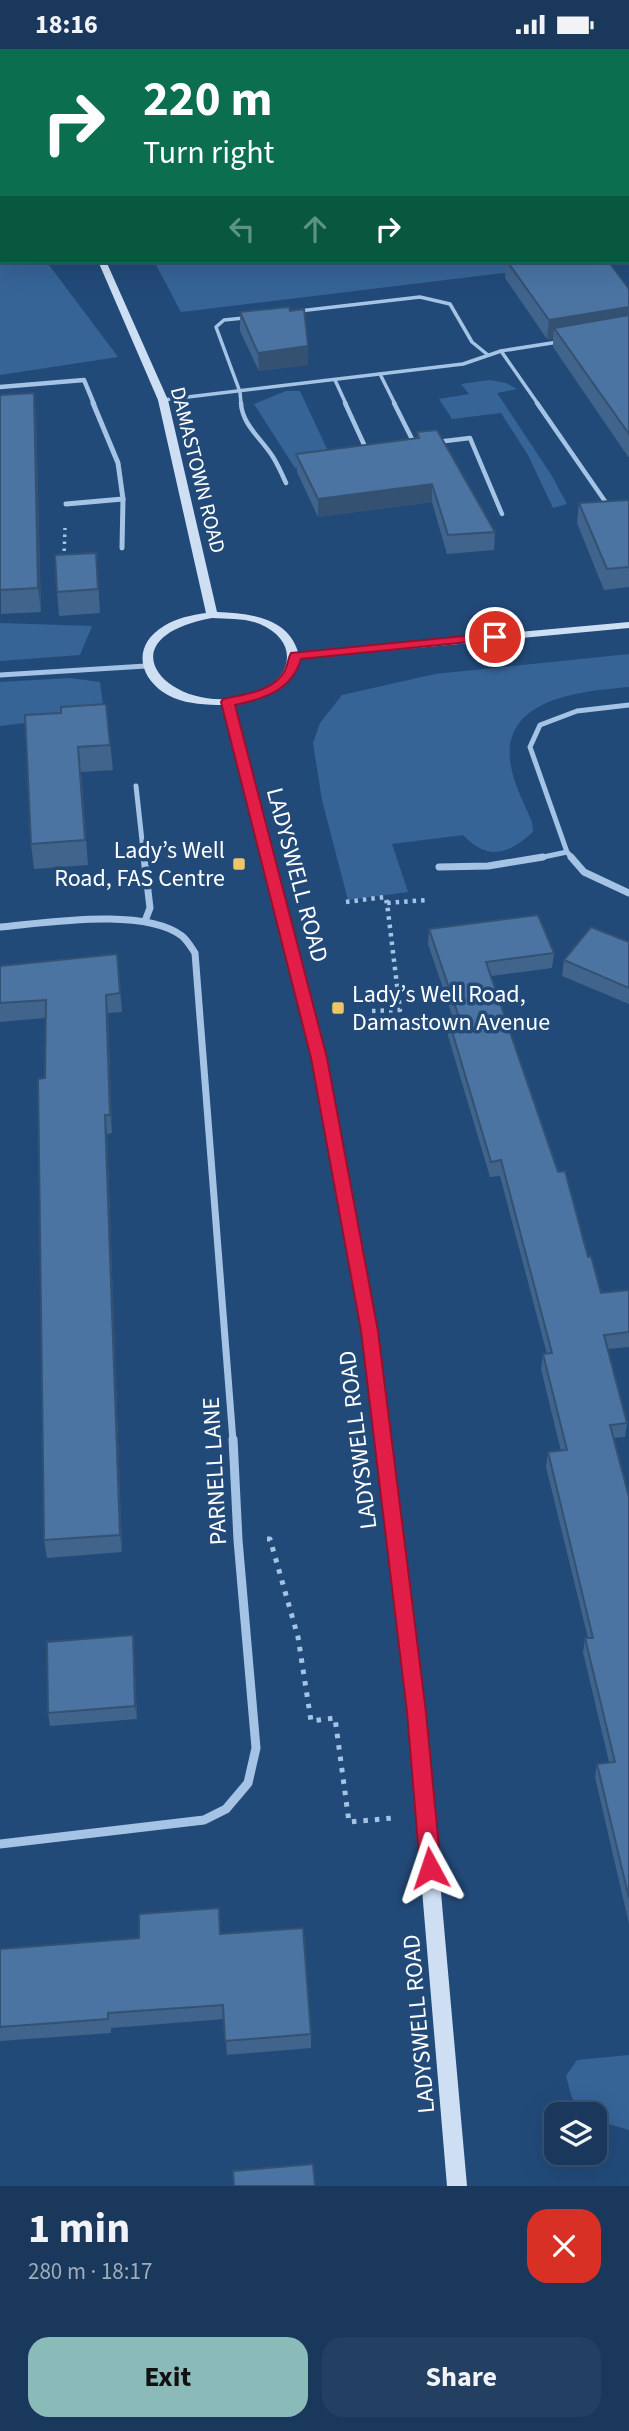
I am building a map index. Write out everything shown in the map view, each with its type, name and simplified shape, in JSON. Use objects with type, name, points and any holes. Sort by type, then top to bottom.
[{"type":"street","name":"DAMASTOWN ROAD","points":[[103,263],[163,400],[212,615]]},
{"type":"street","points":[[0,387],[84,380],[118,463],[123,499],[122,548]]},
{"type":"street","points":[[66,504],[123,499]]},
{"type":"street","points":[[212,615],[243,616],[269,624],[288,638],[295,656],[291,672],[277,687],[255,697],[228,702],[199,701],[174,694],[155,681],[146,666],[148,648],[162,632],[184,620],[212,615]]},
{"type":"street","points":[[295,656],[629,625]]},
{"type":"street","points":[[0,675],[146,666]]},
{"type":"street","name":"LADYSWELL ROAD","points":[[228,702],[319,1058],[370,1331],[416,1712],[457,2186]]},
{"type":"street","points":[[629,705],[577,711],[540,725],[530,747],[567,852],[584,872],[629,893]]},
{"type":"street","points":[[136,786],[150,908],[145,921]]},
{"type":"street","points":[[439,867],[467,870],[493,868],[567,852]]},
{"type":"street","name":"PARNELL LANE","points":[[0,927],[105,920],[145,921],[167,927],[182,936],[195,953],[256,1748],[248,1783],[226,1809],[204,1821],[0,1844]]},
{"type":"lane","points":[[289,312],[420,297],[450,304],[472,342],[488,355]]},
{"type":"lane","points":[[250,317],[225,320],[216,327],[240,392],[241,411],[250,428],[273,457],[286,483]]},
{"type":"lane","points":[[163,400],[463,364],[501,351],[565,341]]},
{"type":"lane","points":[[501,351],[610,508]]},
{"type":"lane","points":[[380,375],[415,445],[404,447]]},
{"type":"lane","points":[[335,380],[368,452],[380,450]]},
{"type":"lane","points":[[429,443],[470,438],[502,514]]},
{"type":"path","points":[[66,504],[64,558],[91,558],[122,548]]},
{"type":"path","points":[[346,902],[385,897],[387,903],[400,1010],[372,1011]]},
{"type":"path","points":[[387,903],[427,900]]},
{"type":"path","points":[[238,1540],[270,1539],[299,1637],[311,1721],[335,1719],[349,1822],[426,1815]]},
{"type":"shaded area","points":[[0,263],[48,263],[118,357],[0,375]]},
{"type":"shaded area","points":[[155,263],[586,263],[181,312]]},
{"type":"shaded area","points":[[490,380],[506,383],[517,389],[497,393],[552,476],[567,504],[553,508],[528,455],[501,413],[452,419],[439,399],[469,394],[461,384]]},
{"type":"shaded area","points":[[286,391],[300,391],[333,462],[295,468],[254,404]]},
{"type":"shaded area","points":[[0,623],[92,626],[80,655],[0,661]]},
{"type":"shaded area","points":[[629,654],[629,687],[591,691],[550,701],[533,710],[520,723],[512,739],[510,760],[533,832],[515,846],[498,852],[481,849],[463,835],[392,844],[408,892],[348,900],[322,800],[313,743],[320,723],[342,695],[435,674]]},
{"type":"shaded area","points":[[70,678],[100,682],[104,713],[0,726],[0,682]]},
{"type":"shaded area","points":[[629,2055],[629,2130],[607,2124],[607,2102],[576,2102],[572,2098],[566,2076],[577,2060]]},
{"type":"building","points":[[508,263],[610,263],[629,289],[629,307],[549,320]]},
{"type":"building","points":[[289,307],[290,311],[304,309],[308,346],[258,353],[240,312]]},
{"type":"building","points":[[629,315],[629,434],[554,328]]},
{"type":"building","points":[[34,393],[38,588],[0,590],[0,395]]},
{"type":"building","points":[[437,430],[495,532],[448,535],[432,484],[318,499],[296,454],[419,438],[417,432]]},
{"type":"building","points":[[629,500],[629,567],[607,569],[579,503]]},
{"type":"building","points":[[96,553],[98,589],[57,592],[55,555]]},
{"type":"building","points":[[106,704],[110,745],[78,747],[85,840],[31,844],[25,715],[61,713],[61,707]]},
{"type":"building","points":[[538,915],[554,953],[486,962],[558,1172],[565,1171],[588,1257],[591,1256],[601,1293],[629,1290],[629,1332],[604,1335],[627,1423],[610,1425],[629,1497],[629,1898],[597,1764],[615,1762],[585,1638],[593,1638],[548,1452],[567,1450],[543,1354],[552,1353],[501,1160],[491,1162],[449,1021],[460,1020],[429,929]]},
{"type":"building","points":[[591,927],[629,942],[629,988],[564,960]]},
{"type":"building","points":[[117,954],[120,993],[106,995],[110,1115],[105,1115],[120,1535],[44,1540],[38,1079],[45,1078],[46,1000],[0,1003],[0,966]]},
{"type":"building","points":[[133,1635],[135,1706],[48,1713],[47,1642]]},
{"type":"building","points":[[219,1908],[220,1934],[303,1928],[311,2034],[225,2041],[223,2005],[108,2013],[108,2019],[0,2027],[0,1949],[139,1938],[139,1914]]},
{"type":"building","points":[[313,2164],[315,2186],[234,2186],[233,2171]]},
{"type":"place","name":"Lady’s Well Road, FAS Centre","points":[[239,864]]},
{"type":"place","name":"Lady’s Well Road, Damastown Avenue","points":[[338,1008]]},
{"type":"route","points":[[430,1868],[416,1712],[370,1331],[319,1058],[228,702],[255,697],[277,687],[291,672],[295,656],[495,637]]}]
